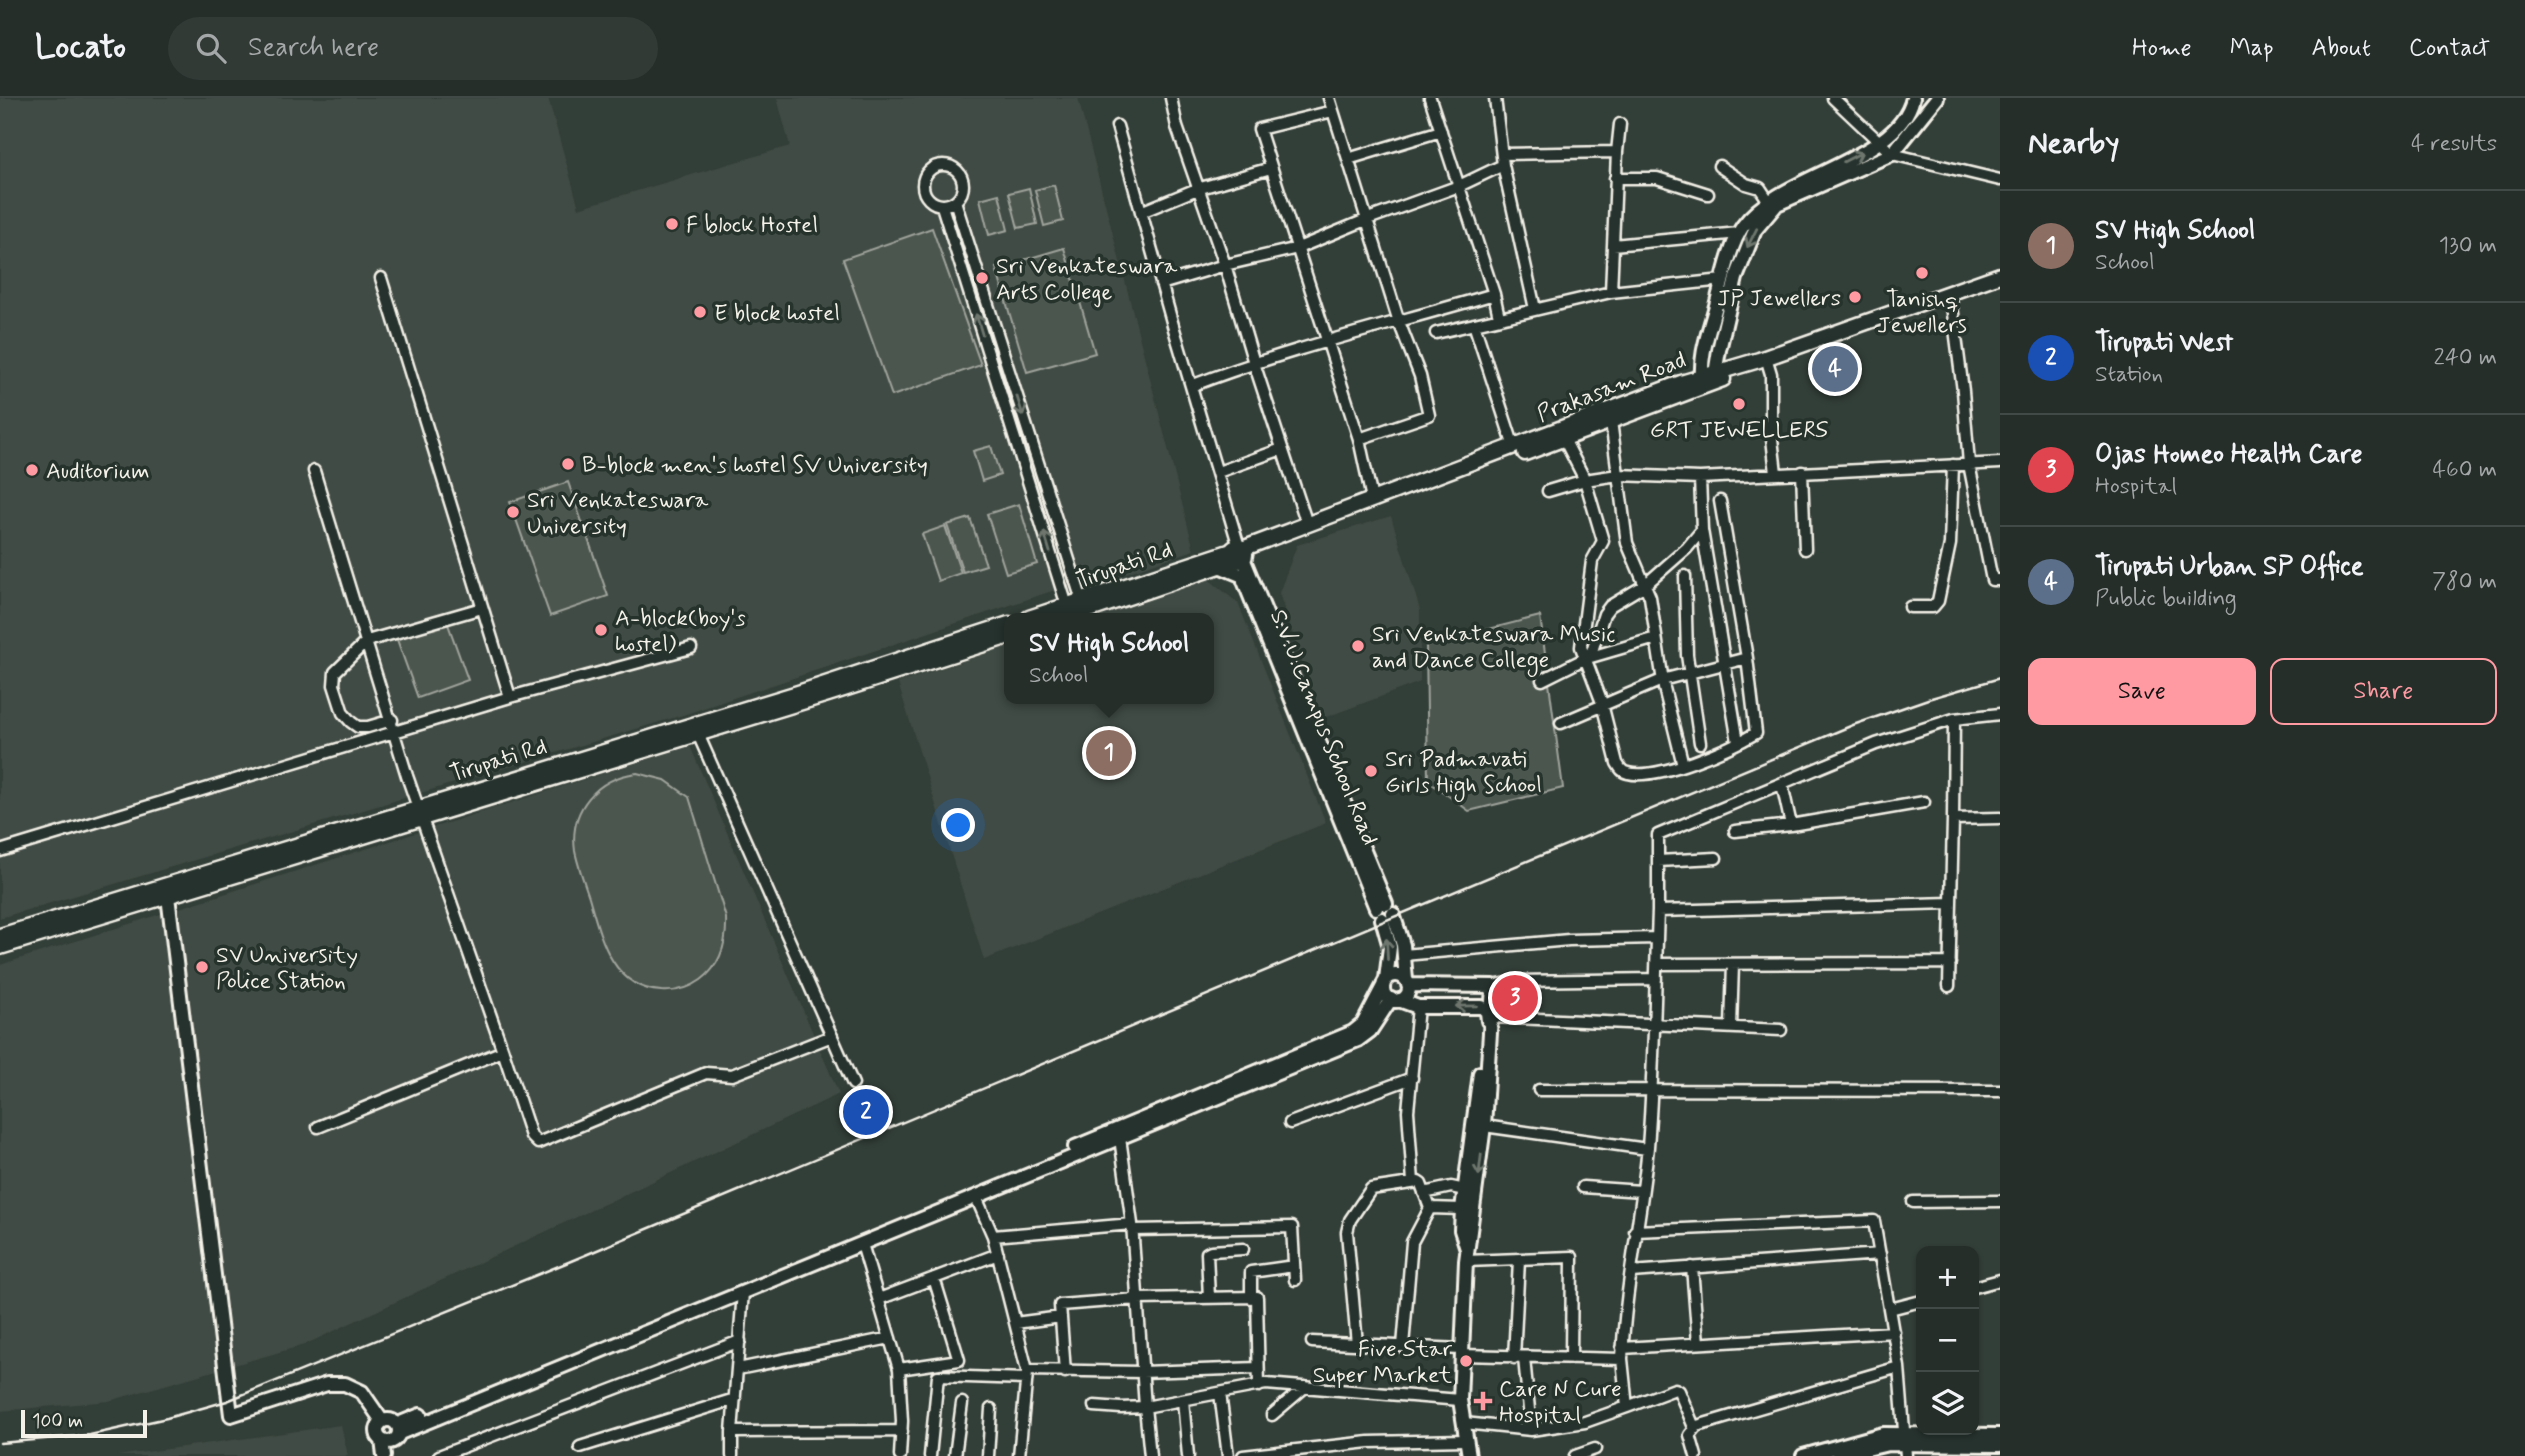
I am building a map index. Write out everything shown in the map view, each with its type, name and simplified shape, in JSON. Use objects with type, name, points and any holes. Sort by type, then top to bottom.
[{"type":"main road","name":"Prakasam Road","points":[[1239,554],[1372,499],[2000,275]]},
{"type":"main road","name":"Prakasam Road","points":[[1239,554],[1564,439],[1710,379],[1768,364],[2000,281]]},
{"type":"main road","name":"Tirupati Rd","points":[[1074,611],[1239,554]]},
{"type":"main road","name":"Tirupati Rd","points":[[1074,611],[1219,566],[1239,554]]},
{"type":"main road","name":"Tirupati Rd","points":[[420,812],[698,734],[1004,626]]},
{"type":"main road","name":"Tirupati Rd","points":[[0,936],[166,890],[1004,637]]},
{"type":"main road","name":"Tirupati Rd","points":[[0,947],[166,890]]},
{"type":"street","points":[[1171,98],[1177,127],[1226,265],[1254,363],[1307,524]]},
{"type":"street","points":[[1329,98],[1399,322],[1420,376],[1429,415],[1359,439]]},
{"type":"street","points":[[1430,98],[1500,317]]},
{"type":"street","points":[[1495,98],[1502,160],[1535,309]]},
{"type":"street","points":[[1833,98],[1892,153],[2000,180]]},
{"type":"street","points":[[1710,379],[1702,359],[1723,280],[1739,233],[1747,221],[1768,200],[1881,142],[1910,109],[1913,98]]},
{"type":"street","points":[[1710,379],[1736,278],[1755,230],[1777,204],[1892,153],[1937,98]]},
{"type":"street","points":[[1333,111],[1259,129],[1359,439],[1372,499]]},
{"type":"street","points":[[1611,292],[1615,178],[1620,124]]},
{"type":"street","points":[[1117,126],[1218,472],[1239,554]]},
{"type":"street","points":[[1348,159],[1441,131]]},
{"type":"street","points":[[1161,284],[1297,248],[1459,186],[1502,160],[1617,152]]},
{"type":"street","points":[[1719,166],[1746,184],[1760,188],[1768,200]]},
{"type":"street","points":[[937,167],[952,167],[960,175],[963,189],[955,201],[942,205],[930,200],[924,187],[928,173],[937,167]]},
{"type":"street","points":[[1141,212],[1198,189],[1271,168]]},
{"type":"street","points":[[1615,178],[1657,178],[1708,194]]},
{"type":"street","points":[[955,201],[1074,611]]},
{"type":"street","points":[[942,205],[1074,611]]},
{"type":"street","points":[[1613,245],[1739,233]]},
{"type":"street","points":[[381,278],[510,697]]},
{"type":"street","points":[[1436,333],[1611,292],[1723,280]]},
{"type":"street","points":[[1191,386],[1326,340],[1494,295]]},
{"type":"street","points":[[1951,298],[1964,391],[1969,464],[1992,580],[2000,580]]},
{"type":"street","points":[[1474,324],[1514,447]]},
{"type":"street","points":[[1768,364],[1771,374],[1771,430],[1776,473]]},
{"type":"street","points":[[1611,421],[1627,543],[1650,597],[1662,680],[1683,765]]},
{"type":"street","points":[[1564,439],[1585,480],[1604,541],[1592,561],[1581,642],[1617,763],[1622,771],[1639,775],[1676,769],[1755,734],[1757,730],[1720,501]]},
{"type":"street","points":[[1218,472],[1282,449]]},
{"type":"street","points":[[1548,491],[1585,480],[1618,475],[1700,478],[2000,463]]},
{"type":"street","points":[[1910,607],[1933,607],[1938,601],[1950,544],[1953,465]]},
{"type":"street","points":[[314,471],[420,812],[531,1136],[538,1143],[706,1073],[732,1075],[832,1036]]},
{"type":"street","points":[[1802,472],[1805,549]]},
{"type":"street","points":[[1700,478],[1702,530],[1738,742]]},
{"type":"street","points":[[1587,658],[1609,606],[1645,585],[1688,548],[1702,530]]},
{"type":"street","name":"S.V.U.Campus School Road","points":[[1239,554],[1243,576],[1384,911],[1403,945],[1407,983]]},
{"type":"street","name":"S.V.U.Campus School Road","points":[[1239,554],[1384,911],[1390,947],[1384,983]]},
{"type":"street","points":[[1219,566],[1243,576]]},
{"type":"street","points":[[1685,576],[1690,673],[1700,743]]},
{"type":"street","points":[[391,720],[368,727],[351,723],[343,713],[334,685],[335,672],[367,641],[482,608]]},
{"type":"street","points":[[1542,680],[1587,658],[1656,638]]},
{"type":"street","points":[[0,851],[510,697],[691,648]]},
{"type":"street","points":[[1561,723],[1662,680],[1747,658]]},
{"type":"street","points":[[1626,1407],[1622,1354],[1647,1149],[1655,1023],[1658,838],[1661,833],[1876,744],[1954,719],[2000,714]]},
{"type":"street","points":[[1949,986],[1954,719]]},
{"type":"street","points":[[698,734],[853,1084]]},
{"type":"street","points":[[1782,784],[1791,825]]},
{"type":"street","points":[[1735,831],[1791,825],[1924,802]]},
{"type":"street","points":[[1953,819],[2000,818]]},
{"type":"street","points":[[1658,861],[1716,858]]},
{"type":"street","points":[[166,890],[227,1401],[231,1415],[327,1384],[345,1384],[362,1392],[382,1421]]},
{"type":"street","points":[[1658,912],[1951,902]]},
{"type":"street","points":[[1404,955],[1569,940],[1657,938]]},
{"type":"street","points":[[1657,964],[1950,963]]},
{"type":"street","points":[[1731,1027],[1733,964]]},
{"type":"street","points":[[382,1440],[391,1442],[395,1440],[399,1429],[1353,1032],[1363,1024],[1384,983],[1396,975],[1407,983],[1493,986],[1517,981],[1656,979]]},
{"type":"street","points":[[1384,983],[1385,994],[1418,1007],[1475,1005],[1487,1012],[1462,1209],[1461,1230],[1466,1255]]},
{"type":"street","points":[[399,1429],[862,1244],[1358,1040],[1370,1031],[1395,1000],[1407,993],[1407,983]]},
{"type":"street","points":[[1469,1456],[1460,1400],[1461,1352],[1466,1255],[1484,1126],[1493,986]]},
{"type":"street","points":[[1413,1182],[1408,1111],[1418,1007]]},
{"type":"street","points":[[1492,1017],[1781,1030]]},
{"type":"street","points":[[318,1127],[503,1051]]},
{"type":"street","points":[[1290,1123],[1412,1078]]},
{"type":"street","points":[[1539,1090],[2000,1091]]},
{"type":"street","points":[[1484,1126],[1647,1149]]},
{"type":"street","points":[[1120,1138],[1133,1227],[1150,1456]]},
{"type":"street","points":[[1357,1344],[1348,1224],[1371,1189],[1413,1182],[1420,1183],[1430,1208],[1412,1242],[1403,1346]]},
{"type":"street","points":[[1424,1192],[1451,1186],[1465,1190]]},
{"type":"street","points":[[1583,1187],[1641,1191]]},
{"type":"street","points":[[976,1197],[993,1236],[1027,1375],[1019,1456]]},
{"type":"street","points":[[1913,1202],[2000,1200]]},
{"type":"street","points":[[1430,1208],[1462,1209]]},
{"type":"street","points":[[1635,1231],[1874,1221],[1899,1367],[1904,1444]]},
{"type":"street","points":[[993,1236],[1133,1227],[1292,1227],[1295,1280]]},
{"type":"street","points":[[862,1244],[899,1369],[902,1431],[900,1456]]},
{"type":"street","points":[[1209,1298],[1207,1253],[1242,1249]]},
{"type":"street","points":[[879,1299],[998,1254]]},
{"type":"street","points":[[1631,1272],[1880,1254]]},
{"type":"street","points":[[1466,1255],[1519,1260],[1572,1257],[1572,1358]]},
{"type":"street","points":[[1519,1260],[1519,1358],[1531,1430]]},
{"type":"street","points":[[1251,1298],[1251,1272],[1294,1266]]},
{"type":"street","points":[[1692,1267],[1698,1343]]},
{"type":"street","points":[[899,1369],[959,1360],[934,1278]]},
{"type":"street","points":[[1979,1286],[2000,1280]]},
{"type":"street","points":[[730,1455],[743,1292]]},
{"type":"street","points":[[1065,1372],[1060,1306],[1137,1299],[1257,1297],[1259,1386]]},
{"type":"street","points":[[1890,1309],[1916,1302]]},
{"type":"street","points":[[1015,1323],[1061,1317]]},
{"type":"street","points":[[1312,1342],[1403,1346],[1519,1358],[1572,1358],[1698,1343],[1894,1332]]},
{"type":"street","points":[[738,1368],[890,1338]]},
{"type":"street","points":[[439,1456],[740,1341]]},
{"type":"street","points":[[1696,1456],[1690,1435],[1694,1427],[1899,1367]]},
{"type":"street","points":[[930,1456],[938,1376],[1258,1368]]},
{"type":"street","points":[[1094,1406],[1145,1408],[1259,1386],[1304,1387],[1460,1400]]},
{"type":"street","points":[[1272,1415],[1304,1387]]},
{"type":"street","points":[[1464,1423],[1531,1430],[1585,1422],[1675,1389],[1679,1391],[1694,1427]]},
{"type":"street","points":[[1220,1393],[1228,1456]]},
{"type":"street","points":[[579,1447],[735,1399]]},
{"type":"street","points":[[1183,1400],[1188,1456]]},
{"type":"street","points":[[955,1456],[962,1403]]},
{"type":"street","points":[[988,1456],[991,1409]]},
{"type":"street","points":[[382,1421],[391,1419],[399,1429]]},
{"type":"street","points":[[382,1421],[377,1433],[382,1440],[384,1456]]},
{"type":"street","points":[[732,1432],[902,1431]]},
{"type":"street","points":[[1838,1456],[1872,1446],[2000,1435]]},
{"type":"street","points":[[1803,1456],[1870,1437],[1904,1444],[2000,1445]]},
{"type":"street","points":[[1243,1456],[1369,1442],[1466,1440]]},
{"type":"street","points":[[1575,1456],[1595,1450]]},
{"type":"shaded area","name":"Sri Venkateswara University","points":[[0,98],[548,98],[579,208],[790,146],[777,98],[1078,98],[1194,550],[1088,586],[1052,591],[683,715],[0,918]]},
{"type":"shaded area","points":[[1054,185],[1063,221],[1044,226],[1035,190]]},
{"type":"shaded area","points":[[1029,188],[1037,224],[1018,228],[1009,193]]},
{"type":"shaded area","points":[[999,194],[1008,230],[989,235],[980,199]]},
{"type":"shaded area","points":[[932,228],[981,365],[892,396],[843,259]]},
{"type":"shaded area","points":[[1064,248],[1095,353],[1027,372],[996,268]]},
{"type":"shaded area","points":[[991,446],[1000,475],[982,481],[973,451]]},
{"type":"shaded area","points":[[568,482],[608,596],[550,616],[510,502]]},
{"type":"shaded area","points":[[1019,504],[1037,564],[1006,573],[987,514]]},
{"type":"shaded area","name":"Sri Venkateswara Music and Dance College","points":[[1391,516],[1420,610],[1420,682],[1321,719],[1279,593],[1297,545]]},
{"type":"shaded area","points":[[970,518],[986,565],[963,572],[947,525]]},
{"type":"shaded area","points":[[945,526],[961,573],[938,581],[922,534]]},
{"type":"shaded area","points":[[1207,578],[1238,603],[1326,823],[984,960],[898,683],[1004,648],[1004,704],[1214,704],[1214,613],[1105,613]]},
{"type":"shaded area","points":[[444,613],[468,680],[418,698],[394,631]]},
{"type":"shaded area","points":[[1540,616],[1563,788],[1469,811],[1428,781],[1426,645]]},
{"type":"shaded area","points":[[690,746],[839,1094],[304,1345],[109,1401],[0,1411],[0,965]]},
{"type":"shaded area","points":[[637,773],[665,780],[689,797],[726,918],[724,945],[713,968],[697,983],[677,990],[644,988],[619,970],[603,943],[575,851],[577,822],[581,809],[589,798],[610,781]]},
{"type":"shaded area","points":[[341,1425],[348,1456],[117,1456]]},
{"type":"railway","points":[[0,1443],[90,1435],[227,1401],[571,1261],[1853,725],[2000,678]]},
{"type":"place","name":"F block Hostel","points":[[672,224]]},
{"type":"place","name":"Tanishq Jewellers","points":[[1922,273]]},
{"type":"place","name":"Sri Venkateswara Arts College","points":[[982,278]]},
{"type":"place","name":"JP Jewellers","points":[[1855,297]]},
{"type":"place","name":"E block hostel","points":[[700,312]]},
{"type":"place","name":"Tirupati Urban SP Office","points":[[1835,369]]},
{"type":"place","name":"GRT JEWELLERS","points":[[1739,404]]},
{"type":"place","name":"B-block men's hostel SV University","points":[[568,464]]},
{"type":"place","name":"Auditorium","points":[[32,470]]},
{"type":"place","name":"Sri Venkateswara University","points":[[513,512]]},
{"type":"place","name":"A-block(boy's hostel)","points":[[601,630]]},
{"type":"place","name":"Sri Venkateswara Music and Dance College","points":[[1358,646]]},
{"type":"place","name":"SV High School","points":[[1109,753]]},
{"type":"place","name":"Sri Padmavati Girls High School","points":[[1371,771]]},
{"type":"place","name":"SV University Police Station","points":[[202,967]]},
{"type":"place","name":"Ojas Homeo Health Care","points":[[1515,998]]},
{"type":"place","name":"Tirupati West","points":[[866,1112]]},
{"type":"place","name":"Five Star Super Market","points":[[1466,1361]]},
{"type":"place","name":"Care N Cure Hospital","points":[[1483,1401]]}]
